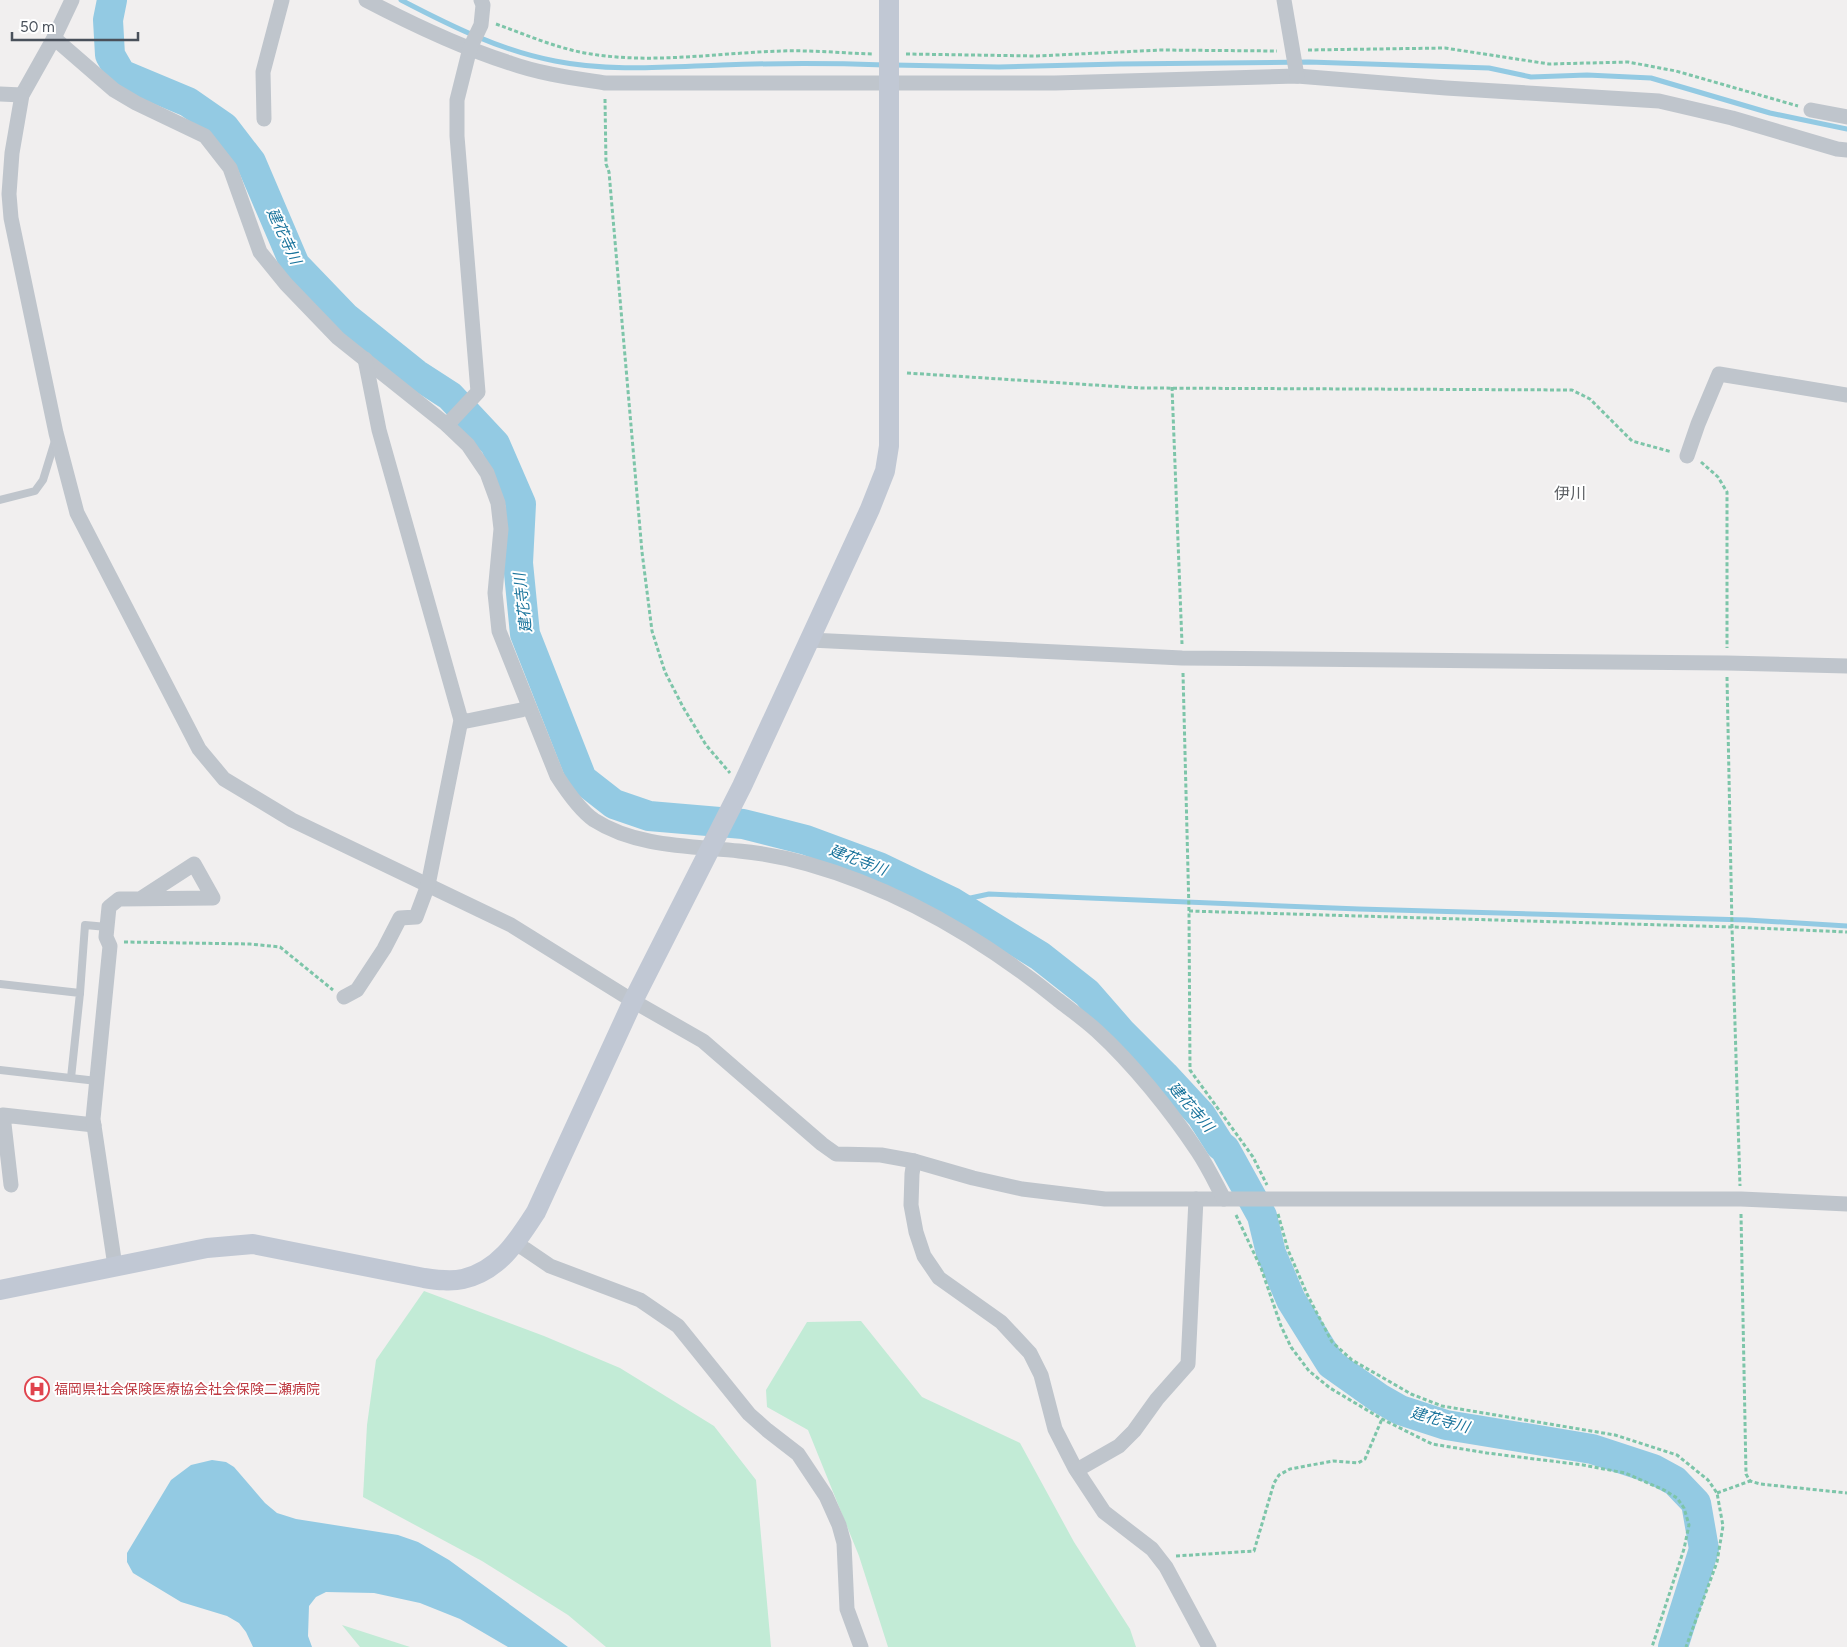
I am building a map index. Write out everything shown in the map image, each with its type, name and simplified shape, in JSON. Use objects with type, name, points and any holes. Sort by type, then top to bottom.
[{"type":"street","points":[[72,0],[54,38],[22,95],[12,153],[9,194],[11,218],[57,437],[77,513],[199,749],[224,778],[292,820],[511,925],[633,1001],[703,1040],[822,1144],[836,1154],[881,1155],[914,1161],[973,1178],[1022,1189],[1105,1199],[1741,1200],[1847,1204]]},
{"type":"street","points":[[264,119],[263,72],[282,0]]},
{"type":"street","points":[[366,0],[390,13],[470,48],[520,66],[555,75],[605,83],[1056,83],[1297,76],[1446,88],[1659,101],[1732,118],[1837,149],[1847,150]]},
{"type":"street","points":[[447,425],[478,392],[457,136],[458,100],[470,48],[481,25],[481,0]]},
{"type":"street","points":[[0,1290],[208,1248],[253,1244],[424,1278],[463,1279],[489,1269],[516,1244],[536,1212],[633,1001],[742,786],[870,509],[885,471],[888,446],[889,371],[889,0]]},
{"type":"street","points":[[1284,0],[1297,76]]},
{"type":"street","points":[[54,38],[114,90],[136,103],[205,136],[230,168],[260,252],[286,284],[338,338],[447,425],[468,445],[487,473],[498,503],[501,529],[495,593],[499,631],[557,776],[567,791],[593,819],[624,835],[665,843],[712,845],[808,864],[881,890],[945,921],[1032,979],[1097,1031],[1150,1088],[1199,1153],[1224,1199]]},
{"type":"street","points":[[0,94],[22,95]]},
{"type":"street","points":[[1811,110],[1847,117]]},
{"type":"street","points":[[344,997],[356,990],[384,948],[400,918],[416,917],[428,886],[461,720],[379,430],[365,360]]},
{"type":"street","points":[[1687,456],[1719,374],[1847,395]]},
{"type":"street","points":[[810,640],[1182,658],[1727,663],[1847,666]]},
{"type":"street","points":[[461,720],[467,721],[529,707]]},
{"type":"street","points":[[115,1266],[94,1125],[110,946],[107,932],[109,907],[119,899],[140,899]]},
{"type":"street","points":[[11,1185],[2,1115],[94,1125]]},
{"type":"street","points":[[914,1161],[911,1205],[916,1232],[924,1256],[939,1278],[1001,1322],[1030,1353],[1042,1375],[1055,1429],[1077,1470],[1104,1512],[1152,1550],[1166,1567],[1209,1647]]},
{"type":"street","points":[[1077,1470],[1119,1446],[1134,1431],[1162,1393],[1188,1364],[1196,1199]]},
{"type":"street","points":[[516,1244],[525,1248],[550,1266],[640,1300],[678,1326],[749,1414],[798,1454],[826,1496],[839,1525],[844,1543],[847,1609],[861,1647]]},
{"type":"lane","points":[[0,500],[35,491],[43,480],[57,437]]},
{"type":"lane","points":[[71,1078],[86,925],[107,932]]},
{"type":"lane","points":[[0,984],[80,993]]},
{"type":"lane","points":[[0,1070],[97,1081]]},
{"type":"path","points":[[481,19],[560,47],[590,54],[626,58],[682,57],[782,51],[1037,56],[1161,50],[1293,51],[1446,48],[1549,64],[1628,62],[1676,71],[1811,110]]},
{"type":"path","points":[[605,83],[606,164],[609,172],[642,552],[652,631],[665,672],[683,707],[706,745],[742,786]]},
{"type":"path","points":[[889,371],[1141,388],[1572,390],[1590,398],[1632,440],[1698,459],[1718,477],[1727,492],[1727,663],[1732,927],[1741,1200],[1746,1474],[1750,1481]]},
{"type":"path","points":[[1172,388],[1189,911],[1190,1070],[1253,1158],[1274,1199],[1288,1250],[1307,1294],[1332,1342],[1352,1360],[1411,1394],[1442,1406],[1615,1435],[1677,1455],[1708,1480],[1717,1493],[1724,1526],[1717,1562],[1686,1647]]},
{"type":"path","points":[[1189,911],[1847,932]]},
{"type":"path","points":[[107,932],[120,942],[250,944],[280,947],[344,997]]},
{"type":"path","points":[[1224,1199],[1234,1212],[1247,1237],[1291,1347],[1309,1371],[1330,1388],[1382,1419],[1432,1444],[1583,1465],[1625,1473],[1664,1490],[1677,1498],[1684,1508],[1689,1525],[1684,1549],[1652,1647]]},
{"type":"path","points":[[1161,1561],[1171,1556],[1254,1551],[1274,1483],[1279,1475],[1290,1469],[1333,1461],[1358,1463],[1365,1458],[1382,1419]]},
{"type":"path","points":[[1717,1493],[1750,1481],[1760,1484],[1847,1493]]},
{"type":"green space","points":[[424,1291],[544,1336],[620,1368],[714,1426],[756,1480],[771,1647],[606,1647],[568,1615],[482,1561],[363,1497],[367,1425],[376,1360]]},
{"type":"green space","points":[[861,1321],[922,1397],[1020,1443],[1074,1542],[1130,1629],[1136,1647],[888,1647],[859,1556],[808,1430],[767,1407],[766,1390],[807,1322]]},
{"type":"green space","points":[[342,1625],[410,1647],[360,1647]]},
{"type":"water","points":[[212,1460],[226,1462],[234,1467],[265,1503],[277,1513],[296,1519],[398,1535],[418,1542],[449,1560],[568,1647],[508,1647],[460,1619],[420,1603],[374,1593],[326,1592],[316,1597],[309,1606],[308,1636],[312,1647],[253,1647],[246,1632],[239,1623],[227,1616],[181,1602],[133,1573],[127,1562],[127,1553],[171,1480],[191,1465]]},
{"type":"waterway","name":"建花寺川","points":[[112,0],[108,20],[110,55],[121,74],[188,102],[224,127],[251,162],[295,265],[345,317],[416,374],[450,396],[495,444],[521,504],[518,563],[525,634],[582,779],[614,804],[649,816],[743,824],[806,840],[879,867],[952,902],[1040,956],[1087,993],[1121,1032],[1201,1115],[1220,1145],[1225,1149],[1262,1216],[1271,1253],[1291,1300],[1331,1364],[1379,1398],[1400,1410],[1446,1425],[1592,1449],[1653,1469],[1675,1481],[1696,1503],[1704,1549],[1673,1647]]},
{"type":"waterway","points":[[401,0],[457,28],[515,51],[555,61],[596,67],[638,68],[742,64],[885,65]]},
{"type":"waterway","points":[[893,65],[999,67],[1309,62],[1489,68],[1531,77],[1587,75],[1651,78],[1770,113],[1847,129]]},
{"type":"waterway","points":[[952,902],[989,894],[1359,909],[1747,920],[1847,926]]},
{"type":"place","name":"福岡県社会保険医療協会社会保険二瀬病院","points":[[37,1389]]},
{"type":"district","name":"伊川","points":[[1570,493]]}]
